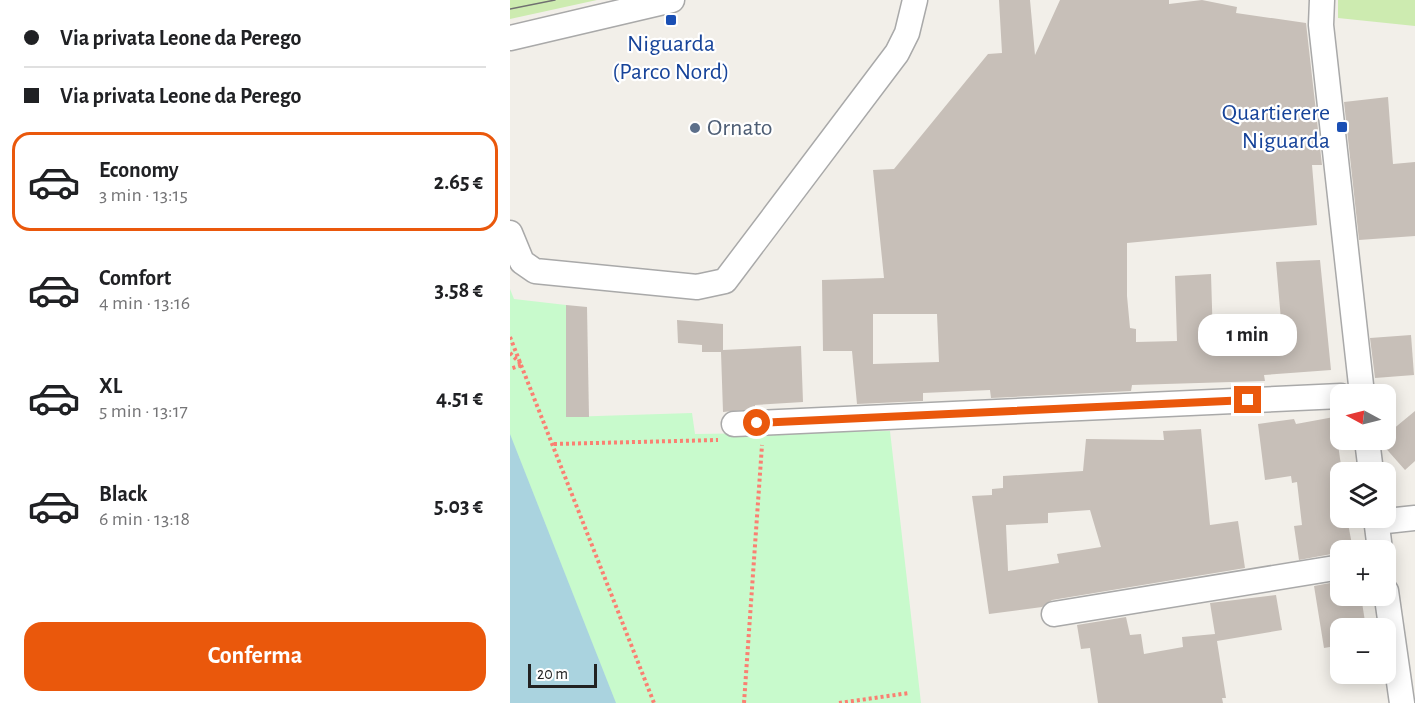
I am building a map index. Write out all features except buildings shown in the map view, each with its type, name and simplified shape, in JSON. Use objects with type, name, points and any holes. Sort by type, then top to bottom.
[{"type":"street","points":[[510,38],[672,0]]},
{"type":"street","points":[[510,233],[522,262],[536,271],[697,287],[715,285],[725,280],[897,52],[907,33],[915,0]]},
{"type":"street","points":[[1322,0],[1321,25],[1361,384]]},
{"type":"street","points":[[730,432],[1330,397]]},
{"type":"street","points":[[1396,519],[1415,518]]},
{"type":"street","points":[[1054,614],[1330,569]]},
{"type":"street","points":[[1388,606],[1402,703]]},
{"type":"path","points":[[510,336],[654,703]]},
{"type":"path","points":[[510,353],[522,365]]},
{"type":"path","points":[[510,369],[522,365]]},
{"type":"path","points":[[554,444],[730,432]]},
{"type":"path","points":[[744,703],[762,439]]},
{"type":"path","points":[[839,703],[909,693]]},
{"type":"green space","points":[[510,0],[597,0],[510,19]]},
{"type":"green space","points":[[1338,0],[1415,0],[1415,26],[1338,18]]},
{"type":"green space","points":[[510,289],[514,299],[566,305],[566,417],[692,413],[695,434],[890,431],[921,703],[510,703]]},
{"type":"water","points":[[510,434],[616,703],[510,703]]},
{"type":"tram line","points":[[510,9],[555,0]]},
{"type":"place","name":"Niguarda (Parco Nord)","points":[[671,20]]},
{"type":"place","name":"Quartierere Niguarda","points":[[1342,127]]},
{"type":"place","name":"Ornato","points":[[695,128]]},
{"type":"route","points":[[757,423],[1248,400]]}]
